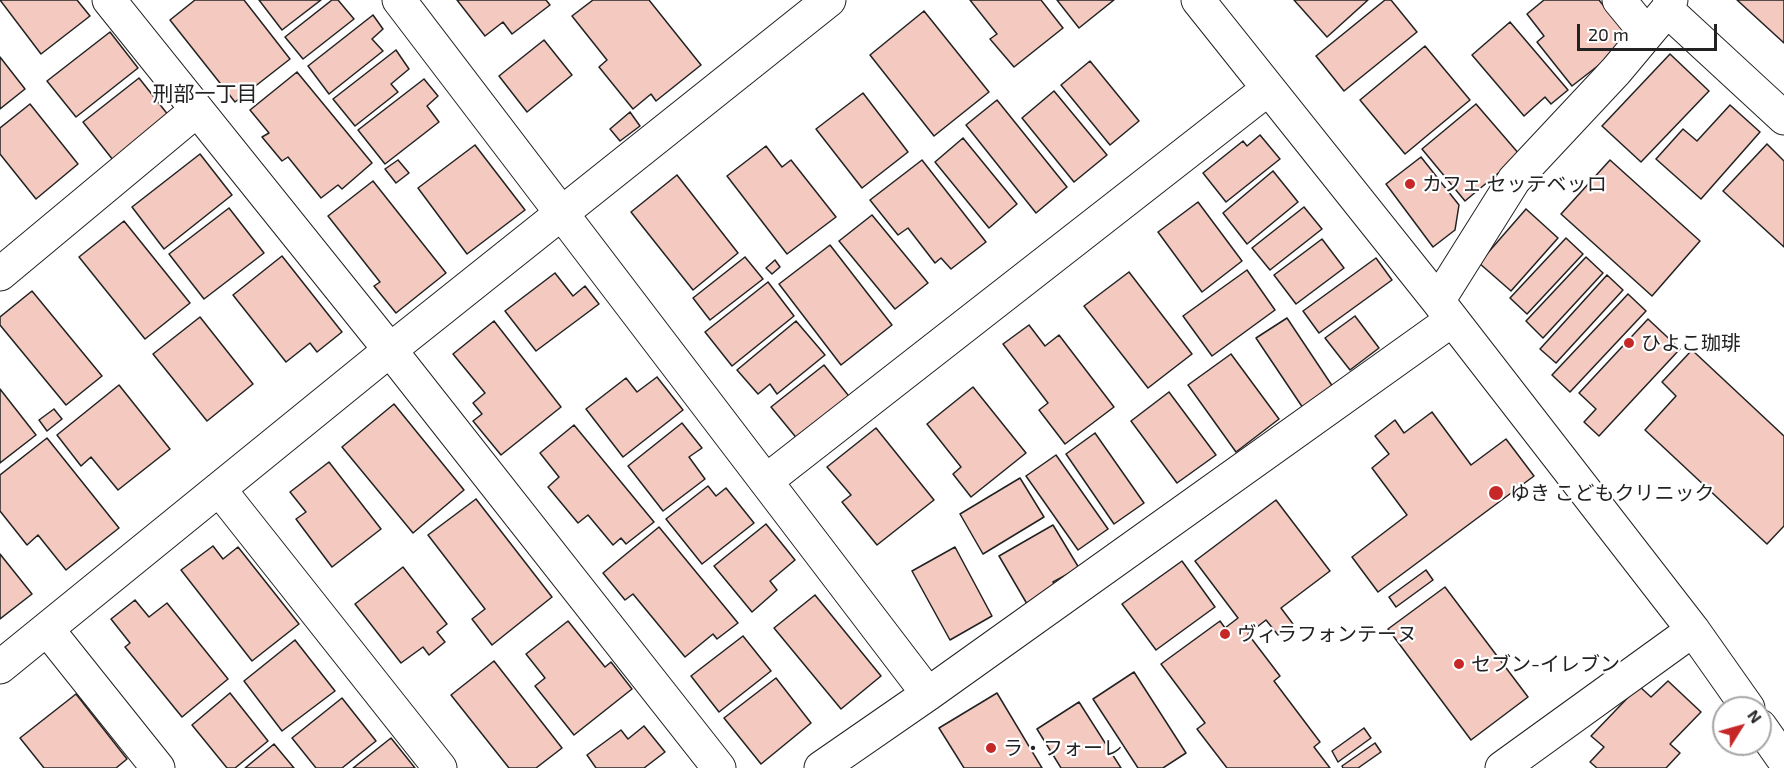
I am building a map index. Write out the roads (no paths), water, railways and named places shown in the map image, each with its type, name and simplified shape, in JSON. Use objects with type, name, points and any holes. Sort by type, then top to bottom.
[{"type":"street","points":[[110,0],[390,350],[719,768]]},
{"type":"street","points":[[399,0],[928,694]]},
{"type":"street","points":[[0,667],[390,350],[829,0]]},
{"type":"street","points":[[1198,0],[1445,310],[1693,630],[1740,696]]},
{"type":"street","points":[[1619,0],[1662,15],[1784,118]]},
{"type":"street","points":[[821,768],[928,694],[1445,310],[1514,180],[1616,71],[1662,15]]},
{"type":"street","points":[[766,481],[1268,89]]},
{"type":"street","points":[[0,274],[197,110]]},
{"type":"street","points":[[219,489],[440,768]]},
{"type":"street","points":[[47,629],[158,768]]},
{"type":"street","points":[[1502,768],[1693,630]]},
{"type":"street","points":[[1772,743],[1784,760]]},
{"type":"place","name":"カフェ セッテベッロ","points":[[1410,184]]},
{"type":"place","name":"ひよこ珈琲","points":[[1629,343]]},
{"type":"place","name":"ゆき こどもクリニック","points":[[1496,493]]},
{"type":"place","name":"ヴィラフォンテーヌ","points":[[1225,634]]},
{"type":"place","name":"セブン-イレブン","points":[[1459,664]]},
{"type":"place","name":"ラ・フォーレ","points":[[991,748]]},
{"type":"district","name":"刑部一丁目","points":[[205,94]]}]
